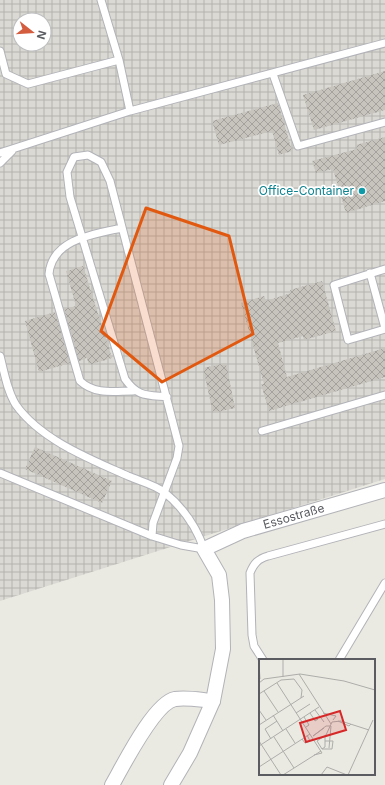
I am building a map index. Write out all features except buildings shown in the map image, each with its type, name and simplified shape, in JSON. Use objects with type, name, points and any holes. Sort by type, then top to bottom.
[{"type":"street","name":"Essostraße","points":[[204,549],[243,531],[385,490]]},
{"type":"street","points":[[171,785],[190,753],[213,701],[223,649],[222,600],[219,575],[204,549]]},
{"type":"street","points":[[112,785],[153,717],[165,704],[180,699],[213,701]]},
{"type":"lane","points":[[102,0],[119,60],[130,111]]},
{"type":"lane","points":[[0,153],[14,150],[130,111],[385,43]]},
{"type":"lane","points":[[0,51],[6,74],[28,84],[119,60]]},
{"type":"lane","points":[[273,74],[298,146],[385,122]]},
{"type":"lane","points":[[0,162],[14,150]]},
{"type":"lane","points":[[133,391],[125,379],[70,197],[67,172],[74,157],[88,155],[100,162],[110,181],[179,446],[178,458],[153,523],[152,536]]},
{"type":"lane","points":[[122,228],[82,236],[58,252],[50,263],[49,274],[80,381],[88,388],[99,391],[133,391],[146,395],[167,397]]},
{"type":"lane","points":[[370,273],[385,329],[348,340],[334,285],[370,273],[385,269]]},
{"type":"lane","points":[[0,356],[3,383],[15,404],[30,421],[50,437],[164,492],[184,512],[196,527],[204,549],[181,545],[152,536],[0,473]]},
{"type":"lane","points":[[262,431],[385,395]]},
{"type":"lane","points":[[262,659],[254,646],[252,635],[250,573],[254,564],[259,559],[268,556],[385,524]]},
{"type":"lane","points":[[340,659],[385,583]]},
{"type":"highlighted area","points":[[146,208],[229,236],[253,334],[162,382],[101,331]]},
{"type":"shaded area","points":[[0,0],[385,0],[385,479],[0,601]]},
{"type":"place","name":"Office-Container","points":[[362,191]]}]
